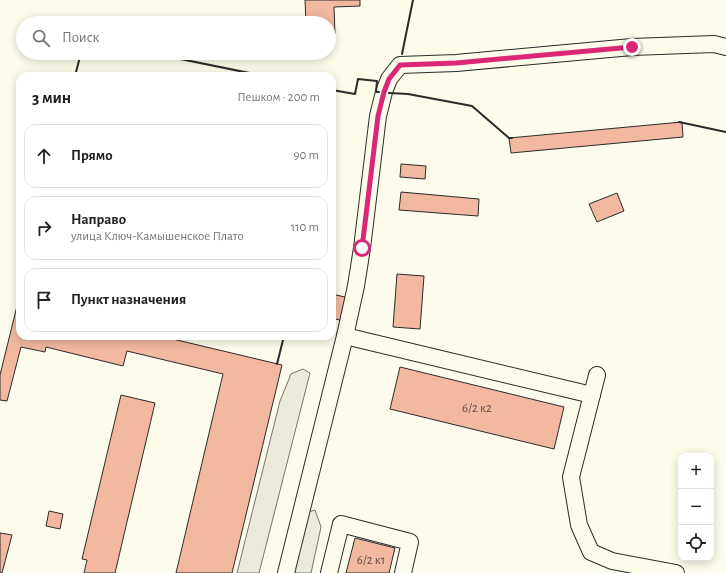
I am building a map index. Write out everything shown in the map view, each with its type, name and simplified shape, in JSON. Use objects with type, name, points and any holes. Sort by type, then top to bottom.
[{"type":"street","points":[[286,573],[356,286],[378,116],[389,79],[400,65],[456,63],[632,47],[714,44],[726,47]]},
{"type":"street","points":[[345,336],[592,395]]},
{"type":"street","points":[[597,375],[571,477],[579,525],[591,552],[612,561],[676,573]]},
{"type":"street","points":[[329,573],[341,524],[410,542],[403,573]]},
{"type":"shaded area","points":[[303,369],[310,373],[259,573],[237,573],[280,401],[291,374]]},
{"type":"shaded area","points":[[315,510],[321,527],[311,573],[292,573],[308,512]]},
{"type":"building","points":[[305,0],[360,0],[360,6],[334,7],[334,16],[306,16]]},
{"type":"building","points":[[682,122],[683,137],[511,153],[509,138]]},
{"type":"building","points":[[401,164],[426,166],[425,179],[400,177]]},
{"type":"building","points":[[401,192],[479,199],[478,216],[399,210]]},
{"type":"building","points":[[617,193],[624,211],[597,222],[589,204]]},
{"type":"building","points":[[397,274],[424,276],[420,329],[393,327]]},
{"type":"building","points":[[336,295],[349,298],[343,321],[336,319]]},
{"type":"building","points":[[16,310],[16,340],[177,340],[282,365],[232,573],[176,573],[223,374],[127,351],[123,366],[46,347],[45,352],[21,347],[7,401],[0,400],[0,375]]},
{"type":"building","points":[[400,367],[564,407],[554,449],[390,409]]},
{"type":"building","points":[[121,395],[155,403],[115,573],[84,573],[87,560],[82,559]]},
{"type":"building","points":[[49,511],[63,514],[60,529],[46,526]]},
{"type":"building","points":[[0,533],[12,535],[2,573],[0,573]]},
{"type":"building","points":[[355,538],[395,548],[389,573],[346,573]]},
{"type":"wall","points":[[402,54],[413,0]]},
{"type":"wall","points":[[76,72],[79,60]]},
{"type":"wall","points":[[185,60],[244,72]]},
{"type":"wall","points":[[336,91],[355,94],[358,79],[377,81],[376,92],[379,92]]},
{"type":"wall","points":[[389,93],[408,94],[472,106],[509,138],[512,138]]},
{"type":"wall","points":[[679,122],[726,132]]},
{"type":"wall","points":[[277,364],[283,340]]},
{"type":"route","points":[[362,248],[378,116],[389,79],[400,65],[456,63],[632,47]]}]
